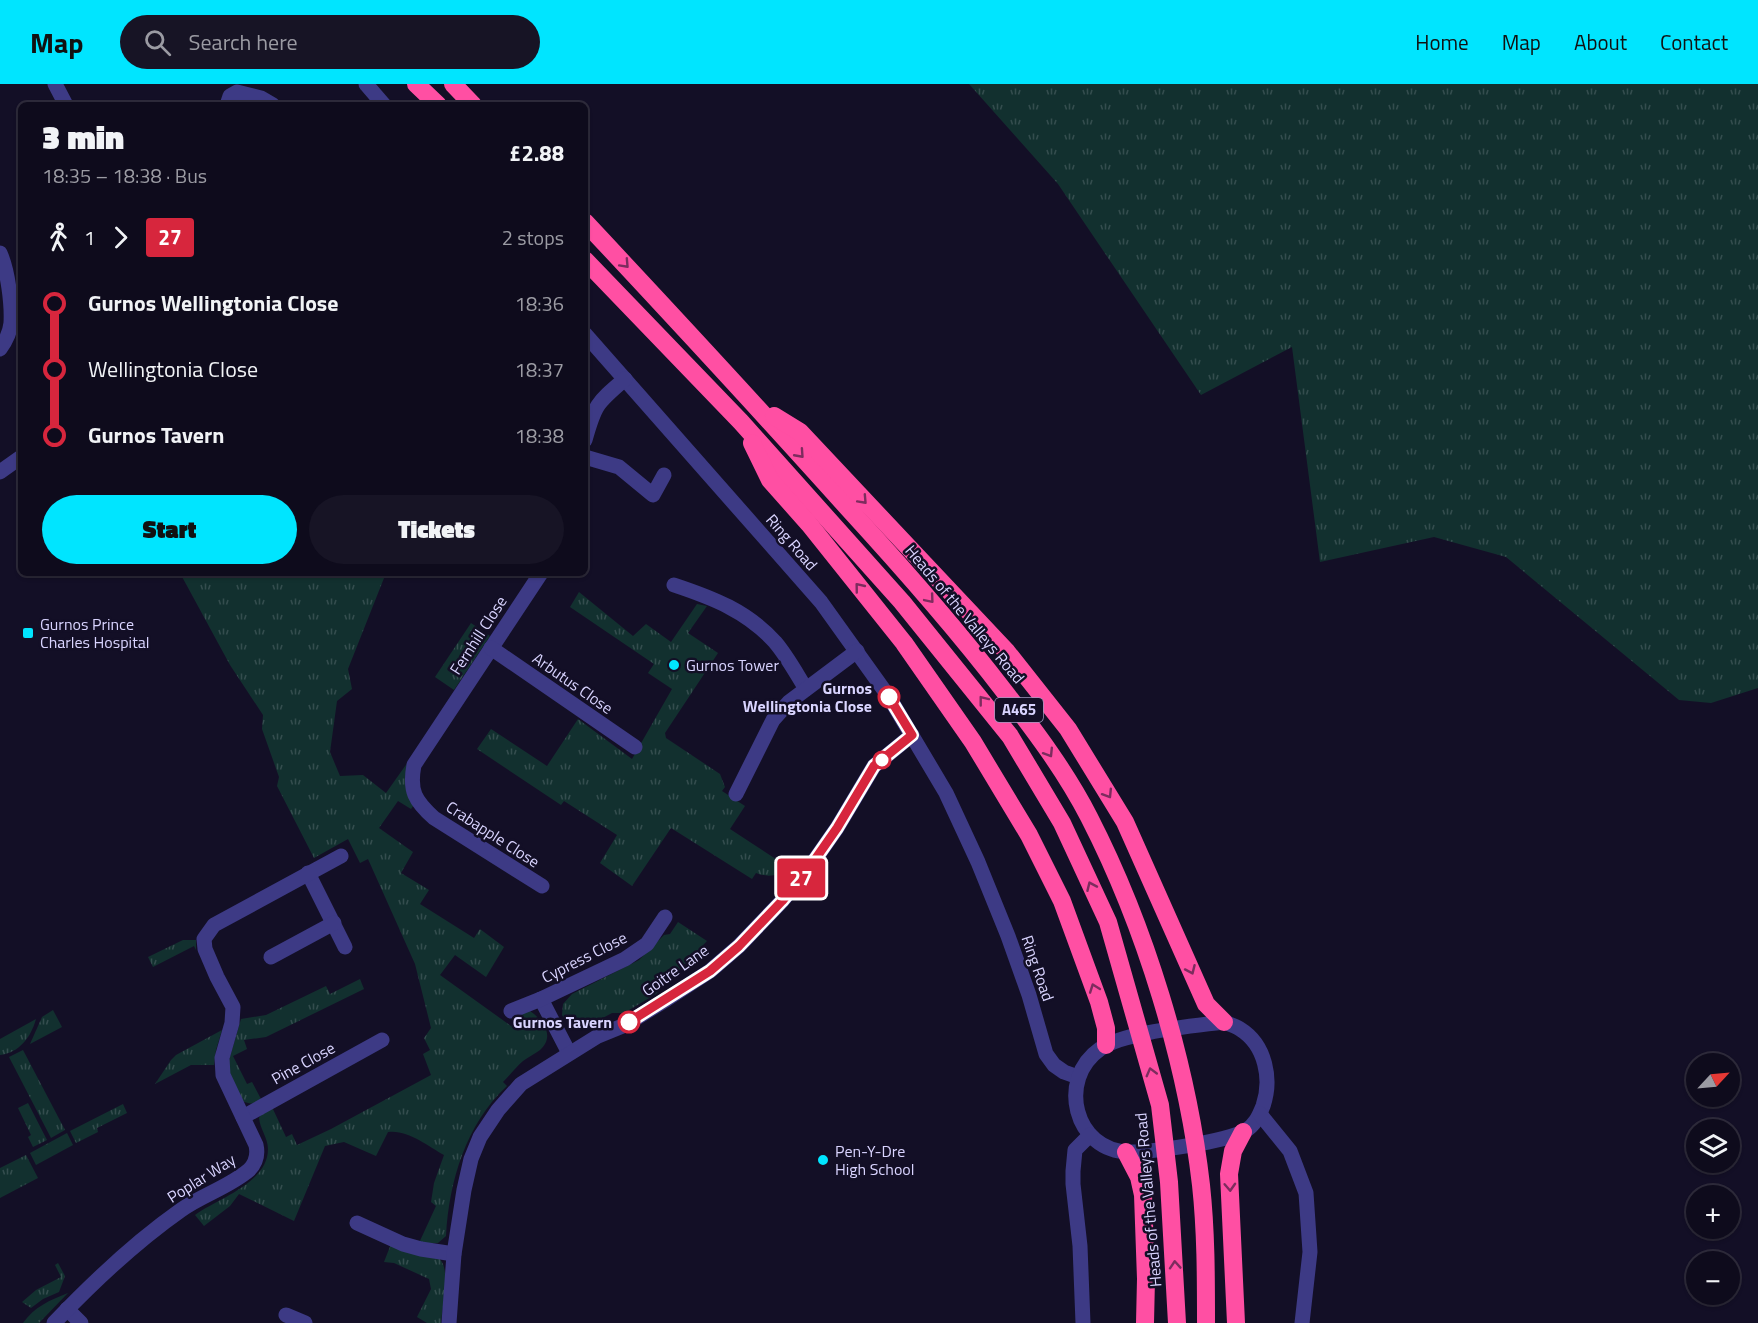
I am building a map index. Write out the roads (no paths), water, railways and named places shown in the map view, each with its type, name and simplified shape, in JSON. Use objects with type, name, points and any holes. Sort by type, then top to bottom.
[{"type":"highway","points":[[416,84],[435,102]]},
{"type":"highway","points":[[453,84],[470,102]]},
{"type":"highway","name":"Heads of the Valleys Road","points":[[588,225],[757,406],[943,614],[1037,734],[1087,814],[1125,894],[1163,1004],[1186,1097],[1201,1185],[1206,1269],[1206,1323]]},
{"type":"highway","name":"Heads of the Valleys Road","points":[[588,263],[741,422],[852,544],[963,675],[1010,736],[1062,823],[1108,922],[1160,1105],[1169,1182],[1177,1323]]},
{"type":"highway","points":[[757,406],[800,432],[1007,652],[1068,729],[1125,822],[1206,1004],[1224,1022]]},
{"type":"highway","points":[[741,422],[770,480],[904,643],[973,742],[1029,835],[1062,901],[1095,991],[1106,1028],[1106,1045]]},
{"type":"highway","points":[[1236,1323],[1229,1174],[1233,1151],[1243,1132]]},
{"type":"highway","points":[[1126,1152],[1139,1178],[1143,1195],[1145,1323]]},
{"type":"street","points":[[55,84],[64,102]]},
{"type":"street","points":[[366,84],[381,102]]},
{"type":"street","points":[[227,102],[230,96],[237,92],[268,102]]},
{"type":"street","points":[[0,253],[6,271],[16,327],[0,349]]},
{"type":"street","name":"Ring Road","points":[[588,337],[806,584],[889,697],[961,824],[1008,936],[1029,995],[1046,1054],[1054,1065],[1078,1077]]},
{"type":"street","points":[[588,430],[599,401],[625,378]]},
{"type":"street","points":[[588,458],[619,467],[653,495],[664,475]]},
{"type":"street","points":[[0,472],[18,459]]},
{"type":"street","name":"Fernhill Close","points":[[446,717],[539,576]]},
{"type":"street","points":[[674,585],[716,599],[757,625],[776,644],[806,689]]},
{"type":"street","name":"Arbutus Close","points":[[491,648],[635,747]]},
{"type":"street","points":[[736,794],[773,720],[789,702],[857,651]]},
{"type":"street","name":"Crabapple Close","points":[[446,717],[414,765],[411,780],[414,794],[421,806],[434,818],[542,886]]},
{"type":"street","name":"Goitre Lane","points":[[449,1323],[454,1254],[471,1159],[480,1137],[498,1110],[521,1084],[598,1036],[625,1025],[667,999],[710,971],[739,946],[807,871],[837,828],[874,766],[912,735]]},
{"type":"street","name":"Poplar Way","points":[[54,1323],[96,1279],[165,1222],[182,1209],[250,1169],[258,1153],[256,1145],[223,1075],[222,1058],[232,1023],[232,1007],[205,949],[204,939],[214,925],[341,856]]},
{"type":"street","points":[[308,873],[345,947]]},
{"type":"street","name":"Cypress Close","points":[[511,1011],[597,973],[632,954],[647,944],[665,917]]},
{"type":"street","points":[[271,957],[334,923]]},
{"type":"street","name":"Cypress Close","points":[[541,999],[569,1053]]},
{"type":"street","points":[[1224,1022],[1241,1030],[1252,1040],[1261,1052],[1268,1072],[1267,1095],[1253,1125],[1243,1132],[1216,1140],[1126,1152],[1105,1146],[1090,1135],[1077,1110],[1075,1091],[1084,1063],[1098,1050],[1128,1037],[1224,1022]]},
{"type":"street","name":"Pine Close","points":[[243,1117],[382,1040]]},
{"type":"street","points":[[1260,1114],[1290,1151],[1306,1193],[1310,1252],[1302,1323]]},
{"type":"street","points":[[1083,1323],[1080,1246],[1073,1177],[1075,1150],[1090,1135]]},
{"type":"street","points":[[357,1223],[421,1250],[454,1254]]},
{"type":"street","points":[[67,1310],[81,1323]]},
{"type":"street","points":[[286,1315],[305,1323]]},
{"type":"place","name":"Gurnos Prince Charles Hospital","points":[[28,633]]},
{"type":"place","name":"Gurnos Tower","points":[[674,665]]},
{"type":"place","name":"Gurnos Wellingtonia Close","points":[[889,697]]},
{"type":"place","name":"Gurnos Tavern","points":[[629,1022]]},
{"type":"place","name":"Pen-Y-Dre High School","points":[[823,1160]]}]
